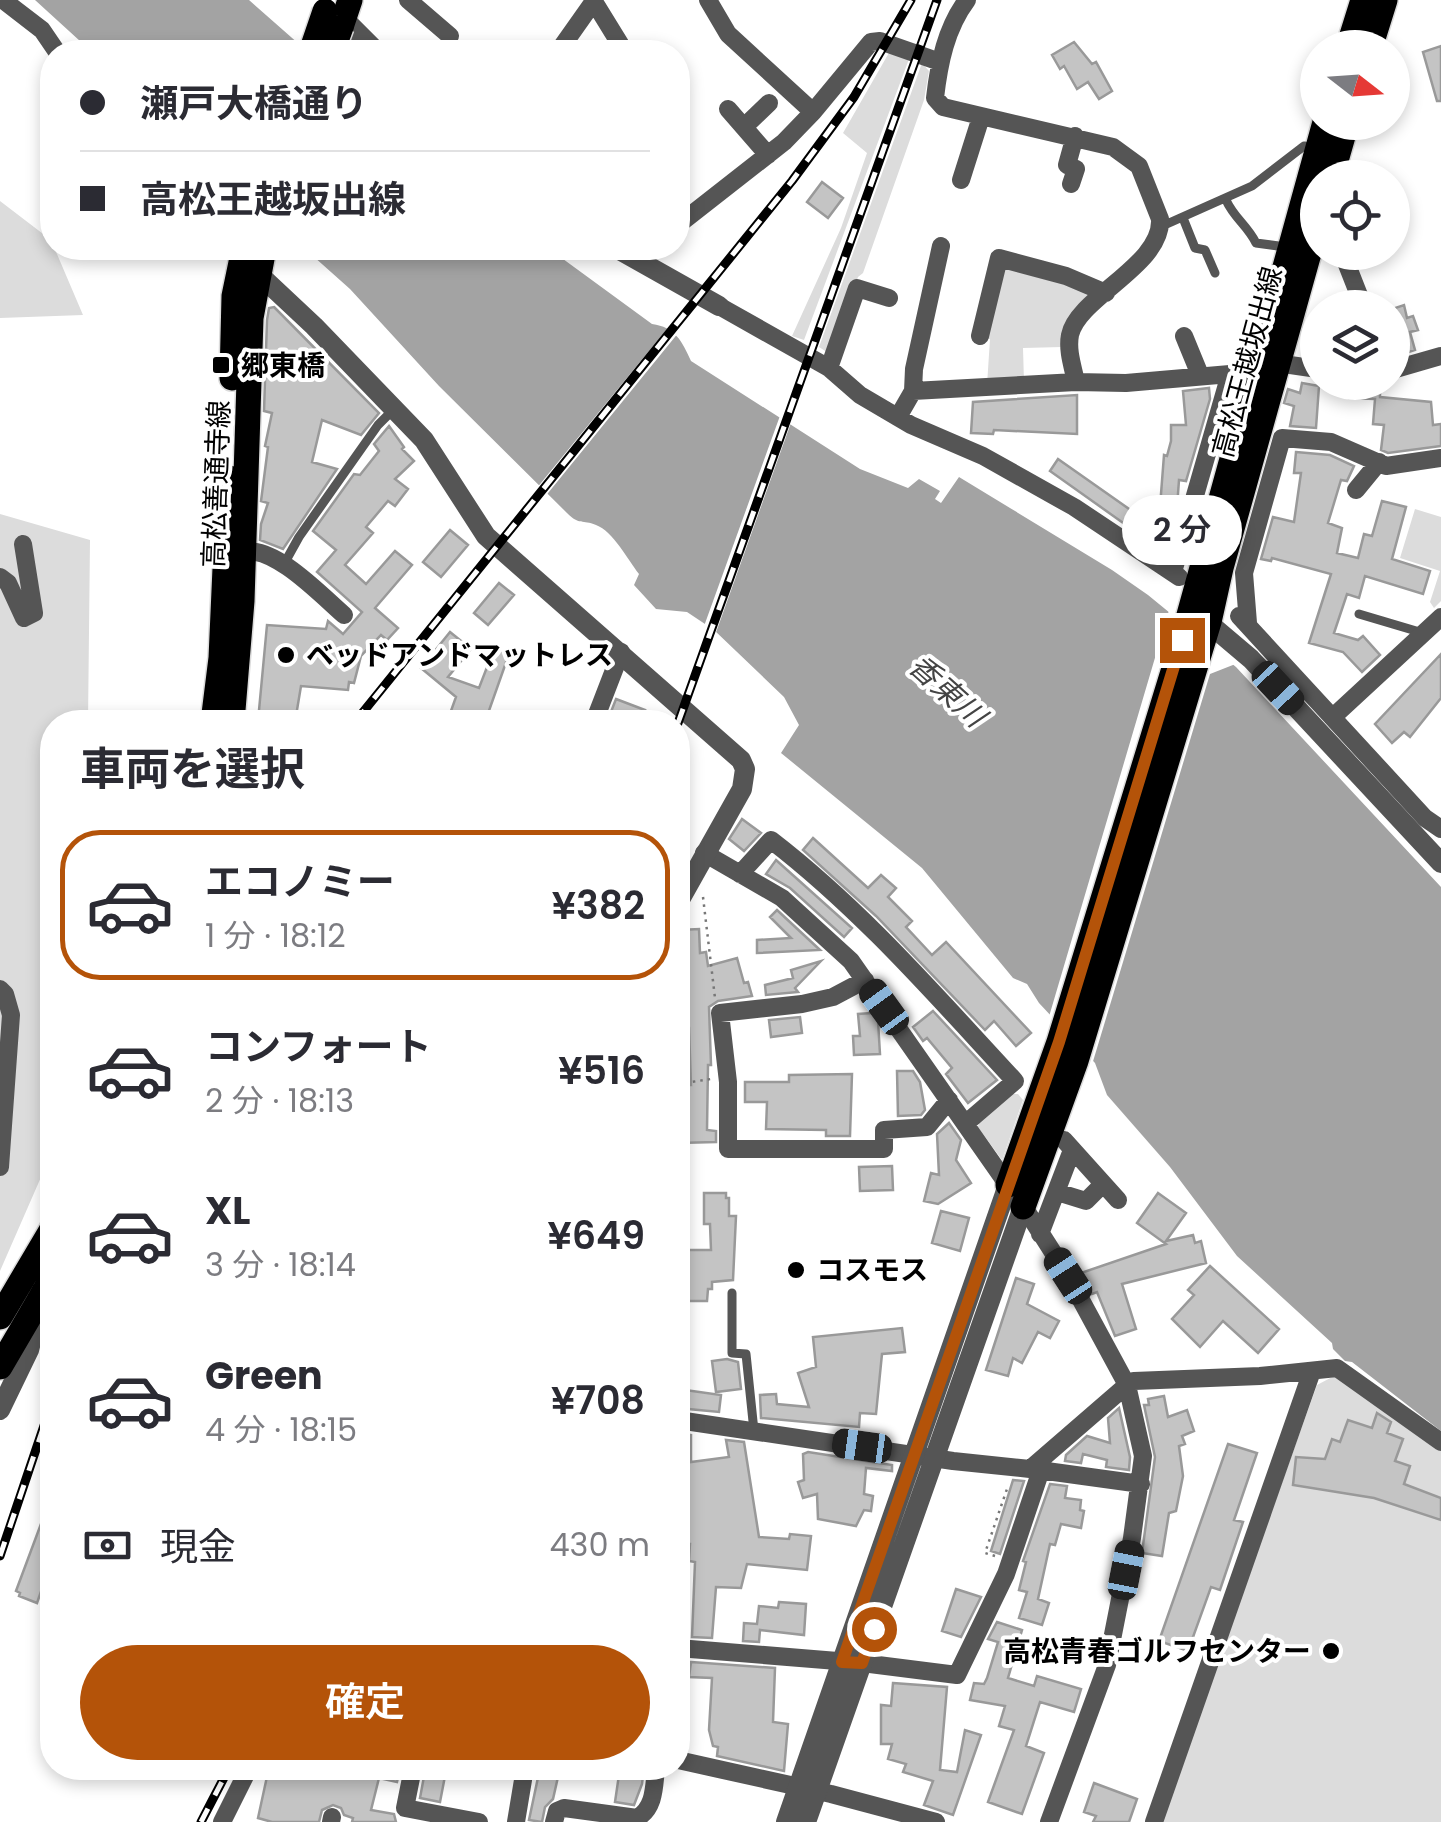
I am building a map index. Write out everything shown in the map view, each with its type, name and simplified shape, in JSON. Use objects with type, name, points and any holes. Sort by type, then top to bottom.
[{"type":"main road","points":[[1354,30],[1363,0]]},
{"type":"main road","points":[[1376,30],[1385,0]]},
{"type":"main road","points":[[318,40],[335,8]]},
{"type":"main road","points":[[333,40],[335,8]]},
{"type":"main road","name":"高松王越坂出線","points":[[1316,160],[1319,140]]},
{"type":"main road","name":"高松王越坂出線","points":[[1023,1207],[1198,620],[1259,372],[1299,251]]},
{"type":"main road","name":"高松善通寺線","points":[[214,710],[225,599],[234,296],[248,260]]},
{"type":"main road","name":"高松善通寺線","points":[[233,710],[244,552],[250,260]]},
{"type":"main road","name":"高松王越坂出線","points":[[1008,1185],[1067,1052]]},
{"type":"main road","points":[[0,1316],[20,1290],[40,1252]]},
{"type":"main road","points":[[0,1367],[20,1290]]},
{"type":"street","points":[[3,0],[42,30],[49,40]]},
{"type":"street","points":[[408,0],[450,36]]},
{"type":"street","points":[[708,0],[728,34],[813,112]]},
{"type":"street","points":[[967,0],[954,17],[940,62],[934,98],[942,107],[1113,147],[1139,166],[1152,194],[1160,227],[1142,257],[1074,324],[1070,352],[1076,382]]},
{"type":"street","points":[[566,40],[593,1],[617,40]]},
{"type":"street","points":[[335,8],[366,40]]},
{"type":"street","points":[[690,216],[768,154],[813,112],[871,42],[880,41],[940,62]]},
{"type":"street","points":[[744,128],[769,103]]},
{"type":"street","points":[[728,110],[768,154]]},
{"type":"street","points":[[961,180],[981,116]]},
{"type":"street","points":[[1071,184],[1076,169],[1067,165],[1075,136]]},
{"type":"street","points":[[898,418],[913,392],[914,369],[941,246]]},
{"type":"street","points":[[980,336],[999,258],[1066,276],[1106,293]]},
{"type":"street","points":[[255,260],[437,457],[486,536],[685,710]]},
{"type":"street","points":[[652,260],[718,306],[829,368],[898,418],[983,456],[1074,507],[1176,575],[1259,372]]},
{"type":"street","points":[[829,368],[857,288],[888,298]]},
{"type":"street","points":[[1184,336],[1200,375]]},
{"type":"street","points":[[1410,365],[1441,356]]},
{"type":"street","points":[[913,392],[1076,382],[1126,383],[1300,370]]},
{"type":"street","points":[[1441,458],[1396,466],[1331,442],[1282,438],[1244,573],[1243,619],[1425,818],[1441,830]]},
{"type":"street","points":[[1356,490],[1380,462]]},
{"type":"street","points":[[0,576],[8,583],[24,618],[34,613],[23,544]]},
{"type":"street","points":[[244,552],[254,550],[284,565],[344,615]]},
{"type":"street","points":[[1334,716],[1441,617]]},
{"type":"street","points":[[1198,620],[1251,659],[1441,863]]},
{"type":"street","points":[[599,710],[621,652]]},
{"type":"street","points":[[690,714],[746,769],[742,789],[690,880]]},
{"type":"street","points":[[740,874],[771,840],[819,877],[872,928],[1019,1085],[965,1124]]},
{"type":"street","points":[[704,853],[782,898],[851,961],[1068,1276],[1127,1385],[1143,1456],[1141,1484],[1107,1665],[1049,1822]]},
{"type":"street","points":[[865,980],[832,997],[802,1004],[720,1013],[728,1082],[728,1149],[884,1149],[884,1130],[928,1127],[949,1100]]},
{"type":"street","points":[[0,990],[12,1015],[0,1167]]},
{"type":"street","points":[[1040,1234],[1068,1145],[1118,1200]]},
{"type":"street","points":[[1056,1192],[1086,1201],[1104,1184]]},
{"type":"street","points":[[925,1456],[1008,1185]]},
{"type":"street","points":[[806,1822],[808,1790],[852,1662],[925,1456],[1023,1207]]},
{"type":"street","points":[[0,1410],[29,1350],[20,1290]]},
{"type":"street","points":[[690,1649],[957,1675],[1011,1560],[1028,1469],[1134,1381],[1337,1368],[1441,1442]]},
{"type":"street","points":[[1154,1822],[1312,1371]]},
{"type":"street","points":[[690,1422],[1141,1484]]},
{"type":"street","points":[[690,1763],[936,1822]]},
{"type":"street","points":[[228,1821],[244,1780]]},
{"type":"street","points":[[411,1780],[405,1808],[480,1822]]},
{"type":"street","points":[[516,1822],[523,1780]]},
{"type":"street","points":[[554,1822],[557,1811],[564,1808],[644,1816],[654,1780]]},
{"type":"street","points":[[786,1822],[808,1790]]},
{"type":"lane","points":[[1160,227],[1252,186],[1304,146],[1317,148]]},
{"type":"lane","points":[[1226,200],[1234,218],[1247,226],[1256,243],[1299,251]]},
{"type":"lane","points":[[1183,218],[1195,248],[1205,250],[1216,273]]},
{"type":"lane","points":[[284,565],[299,536],[395,408]]},
{"type":"lane","points":[[1358,614],[1423,633]]},
{"type":"lane","points":[[732,1293],[732,1353],[746,1354],[754,1431]]},
{"type":"path","points":[[703,898],[720,1013]]},
{"type":"path","points":[[690,1082],[725,1077]]},
{"type":"path","points":[[1011,1560],[985,1553],[1028,1469]]},
{"type":"shaded area","points":[[890,51],[909,59],[804,340],[792,336],[841,228],[867,153],[843,133]]},
{"type":"shaded area","points":[[922,63],[929,71],[924,100],[830,354],[819,347]]},
{"type":"shaded area","points":[[0,201],[40,232],[40,260],[60,260],[83,315],[0,318]]},
{"type":"shaded area","points":[[1000,262],[1098,293],[1062,347],[1023,348],[1024,382],[987,385],[990,339],[981,337]]},
{"type":"shaded area","points":[[1415,509],[1441,517],[1441,601],[1434,608],[1430,602],[1440,571],[1400,558]]},
{"type":"shaded area","points":[[0,514],[90,540],[88,710],[40,710],[40,1179],[0,1271]]},
{"type":"shaded area","points":[[1010,1094],[1018,1094],[1023,1100],[1002,1160],[978,1127],[980,1119]]},
{"type":"shaded area","name":"高松青春ゴルフセンター","points":[[1336,1375],[1441,1449],[1441,1822],[1160,1822],[1317,1385]]},
{"type":"water","points":[[35,0],[249,0],[294,40],[79,40]]},
{"type":"water","name":"香東川","points":[[317,260],[564,260],[652,324],[672,332],[691,361],[860,469],[908,488],[919,479],[940,491],[935,499],[941,503],[959,477],[1112,570],[1236,667],[1441,887],[1441,1431],[1352,1362],[1345,1361],[1332,1343],[1237,1256],[1170,1167],[1107,1095],[1095,1063],[1039,1003],[1027,984],[1013,978],[922,868],[781,753],[799,725],[784,697],[714,630],[687,612],[656,609],[634,585],[639,574],[608,533],[567,513],[439,386],[350,289]]},
{"type":"pier","points":[[671,324],[679,332],[544,498],[536,489]]},
{"type":"pier","points":[[781,413],[792,420],[714,638],[703,629]]},
{"type":"pier","points":[[1170,607],[1238,663],[1210,674],[1091,1068],[1048,1020]]},
{"type":"building","points":[[1074,42],[1092,64],[1096,62],[1112,91],[1099,99],[1088,82],[1077,89],[1064,66],[1060,69],[1052,55]]},
{"type":"building","points":[[1441,46],[1441,101],[1437,101],[1423,52]]},
{"type":"building","points":[[822,182],[843,198],[828,218],[807,202]]},
{"type":"building","points":[[274,307],[379,413],[361,435],[322,420],[312,462],[337,469],[283,549],[260,540],[268,503],[261,501],[272,413],[264,411],[267,320],[269,308]]},
{"type":"building","points":[[1413,316],[1418,330],[1410,332],[1410,317]]},
{"type":"building","points":[[1209,388],[1210,399],[1186,481],[1179,480],[1177,508],[1160,507],[1171,425],[1186,425],[1183,391]]},
{"type":"building","points":[[1288,389],[1300,393],[1300,400],[1318,400],[1316,428],[1290,426],[1294,406],[1284,403]]},
{"type":"building","points":[[1077,395],[1077,434],[994,430],[993,434],[971,433],[973,402]]},
{"type":"building","points":[[1375,400],[1431,402],[1433,425],[1441,424],[1441,446],[1388,453],[1381,450],[1384,425],[1373,424]]},
{"type":"building","points":[[389,426],[414,461],[395,479],[408,489],[395,506],[388,501],[366,527],[373,533],[345,565],[366,584],[395,551],[412,565],[375,608],[398,628],[387,640],[381,635],[361,656],[354,683],[349,682],[348,690],[301,686],[297,710],[259,710],[267,625],[326,629],[328,621],[343,634],[362,612],[317,572],[336,550],[313,531],[354,474],[360,475],[379,451],[374,444]]},
{"type":"building","points":[[1296,452],[1330,455],[1354,466],[1347,481],[1341,480],[1328,523],[1342,528],[1337,553],[1358,558],[1364,534],[1372,536],[1382,501],[1406,507],[1392,559],[1430,571],[1423,594],[1365,576],[1359,598],[1347,594],[1334,633],[1358,640],[1363,636],[1380,655],[1362,672],[1343,652],[1309,643],[1331,574],[1272,558],[1261,559],[1273,517],[1294,522],[1301,473],[1294,473]]},
{"type":"building","points":[[1058,459],[1159,530],[1150,542],[1050,471]]},
{"type":"building","points":[[450,530],[468,545],[441,577],[423,562]]},
{"type":"building","points":[[499,583],[514,595],[488,625],[474,613]]},
{"type":"building","points":[[450,632],[471,649],[448,677],[479,688],[494,649],[509,654],[489,710],[451,710],[456,697],[421,668]]},
{"type":"building","points":[[1441,654],[1441,698],[1410,737],[1404,732],[1392,743],[1375,724]]},
{"type":"building","points":[[616,699],[645,710],[612,710]]},
{"type":"building","points":[[742,819],[761,833],[744,851],[729,839]]},
{"type":"building","points":[[813,838],[868,888],[881,875],[896,888],[888,897],[912,921],[906,927],[932,955],[946,942],[1031,1033],[1016,1046],[994,1021],[985,1030],[876,916],[803,850]]},
{"type":"building","points":[[776,860],[852,928],[844,937],[790,888],[766,874]]},
{"type":"building","points":[[777,910],[820,950],[757,953],[757,940],[791,938],[770,917]]},
{"type":"building","points":[[690,929],[699,929],[700,953],[706,952],[708,966],[737,958],[752,996],[718,1001],[709,1007],[707,1130],[716,1131],[716,1142],[690,1143]]},
{"type":"building","points":[[821,961],[795,988],[798,992],[766,995],[765,985],[793,978],[791,970]]},
{"type":"building","points":[[933,1011],[997,1080],[968,1103],[946,1074],[952,1068],[913,1027]]},
{"type":"building","points":[[872,1013],[878,1021],[880,1054],[854,1055],[853,1036],[860,1036],[858,1014]]},
{"type":"building","points":[[800,1017],[802,1033],[771,1037],[769,1020]]},
{"type":"building","points":[[897,1071],[913,1071],[920,1082],[925,1110],[921,1115],[898,1116]]},
{"type":"building","points":[[852,1074],[850,1136],[826,1136],[826,1130],[766,1129],[767,1102],[745,1102],[745,1082],[789,1082],[789,1075]]},
{"type":"building","points":[[949,1123],[961,1140],[956,1160],[971,1183],[938,1204],[924,1201],[931,1173],[939,1175],[937,1134]]},
{"type":"building","points":[[892,1166],[893,1190],[860,1191],[859,1167]]},
{"type":"building","points":[[704,1193],[726,1193],[729,1216],[736,1216],[733,1280],[712,1282],[707,1301],[690,1301],[690,1250],[711,1250],[710,1224],[704,1224]]},
{"type":"building","points":[[1158,1193],[1186,1213],[1166,1241],[1193,1235],[1195,1243],[1201,1241],[1206,1263],[1122,1284],[1136,1329],[1115,1336],[1097,1292],[1092,1294],[1081,1273],[1166,1244],[1137,1223]]},
{"type":"building","points":[[941,1211],[969,1218],[960,1251],[932,1243]]},
{"type":"building","points":[[1210,1266],[1279,1329],[1258,1353],[1223,1321],[1200,1347],[1172,1319],[1194,1295],[1188,1290]]},
{"type":"building","points":[[1016,1278],[1034,1284],[1027,1304],[1059,1321],[1050,1338],[1038,1332],[1022,1363],[1013,1358],[1008,1376],[986,1370]]},
{"type":"building","points":[[902,1328],[905,1352],[882,1354],[876,1414],[860,1413],[859,1427],[761,1418],[760,1395],[776,1394],[777,1404],[809,1407],[798,1373],[816,1367],[813,1337]]},
{"type":"building","points":[[712,1361],[738,1362],[741,1389],[716,1392]]},
{"type":"building","points":[[690,1391],[721,1395],[719,1412],[690,1409]]},
{"type":"building","points":[[1164,1396],[1168,1417],[1187,1410],[1194,1431],[1182,1436],[1185,1444],[1179,1446],[1183,1476],[1176,1511],[1169,1513],[1162,1556],[1142,1553],[1155,1457],[1144,1405],[1149,1405],[1148,1399]]},
{"type":"building","points":[[1119,1408],[1130,1457],[1129,1470],[1106,1467],[1107,1460],[1083,1454],[1081,1463],[1065,1461],[1066,1455],[1087,1436],[1110,1443],[1108,1418]]},
{"type":"building","points":[[1377,1413],[1391,1422],[1387,1433],[1403,1439],[1395,1461],[1410,1466],[1404,1484],[1441,1498],[1441,1520],[1374,1498],[1293,1485],[1296,1457],[1325,1459],[1332,1439],[1340,1442],[1348,1420],[1372,1428]]},
{"type":"building","points":[[690,1435],[691,1462],[729,1457],[726,1440],[744,1442],[759,1537],[811,1536],[807,1570],[747,1564],[741,1588],[716,1587],[712,1638],[692,1637],[695,1562],[690,1561]]},
{"type":"building","points":[[1228,1444],[1257,1453],[1234,1520],[1243,1522],[1220,1590],[1211,1587],[1188,1651],[1159,1641]]},
{"type":"building","points":[[803,1454],[892,1465],[892,1471],[866,1468],[864,1494],[873,1496],[871,1511],[864,1510],[856,1526],[818,1519],[817,1494],[803,1498],[798,1482],[804,1480]]},
{"type":"building","points":[[1013,1480],[1024,1481],[1000,1554],[991,1551]]},
{"type":"building","points":[[1050,1484],[1067,1486],[1065,1498],[1081,1500],[1080,1510],[1084,1511],[1081,1528],[1061,1524],[1055,1545],[1050,1544],[1038,1599],[1049,1603],[1042,1625],[1019,1618],[1027,1592],[1019,1590],[1026,1562],[1023,1561]]},
{"type":"building","points":[[40,1527],[37,1603],[16,1591]]},
{"type":"building","points":[[956,1589],[981,1597],[961,1637],[942,1631]]},
{"type":"building","points":[[779,1602],[806,1604],[804,1635],[760,1630],[759,1642],[743,1641],[744,1623],[757,1624],[759,1606],[778,1608]]},
{"type":"building","points":[[997,1622],[1022,1630],[1008,1678],[1034,1686],[1037,1676],[1081,1689],[1074,1712],[1040,1702],[1026,1746],[1044,1753],[1022,1814],[988,1802],[1014,1730],[999,1726],[1005,1706],[970,1700],[974,1683],[984,1684],[987,1678],[998,1642],[988,1639]]},
{"type":"building","points":[[691,1662],[775,1668],[773,1722],[788,1724],[784,1771],[717,1756],[718,1747],[713,1746],[709,1730],[712,1678],[690,1677]]},
{"type":"building","points":[[893,1683],[947,1687],[940,1770],[957,1772],[965,1730],[981,1735],[953,1815],[924,1805],[933,1781],[903,1772],[906,1764],[888,1759],[892,1744],[881,1744],[881,1705],[891,1706]]},
{"type":"building","points":[[266,1780],[378,1780],[371,1810],[394,1814],[396,1822],[352,1822],[353,1818],[333,1805],[322,1810],[319,1822],[272,1822],[258,1818]]},
{"type":"building","points":[[423,1780],[444,1780],[440,1802],[420,1798]]},
{"type":"building","points":[[537,1780],[557,1780],[542,1822],[529,1820]]},
{"type":"building","points":[[618,1780],[642,1780],[634,1805],[615,1802]]},
{"type":"building","points":[[1094,1783],[1137,1799],[1129,1822],[1093,1822],[1096,1816],[1084,1812]]},
{"type":"railway","points":[[365,710],[792,181],[854,97],[911,0]]},
{"type":"railway","points":[[683,710],[937,0]]},
{"type":"railway","points":[[0,1556],[40,1438]]},
{"type":"railway","points":[[201,1822],[223,1780]]},
{"type":"place","name":"郷東橋","points":[[221,365]]},
{"type":"place","name":"ベッドアンドマットレス","points":[[286,655]]},
{"type":"place","name":"コスモス","points":[[796,1270]]},
{"type":"place","name":"高松青春ゴルフセンター","points":[[1331,1651]]},
{"type":"route","points":[[874,1629],[862,1663],[842,1662],[1059,1042],[1182,640]]}]
